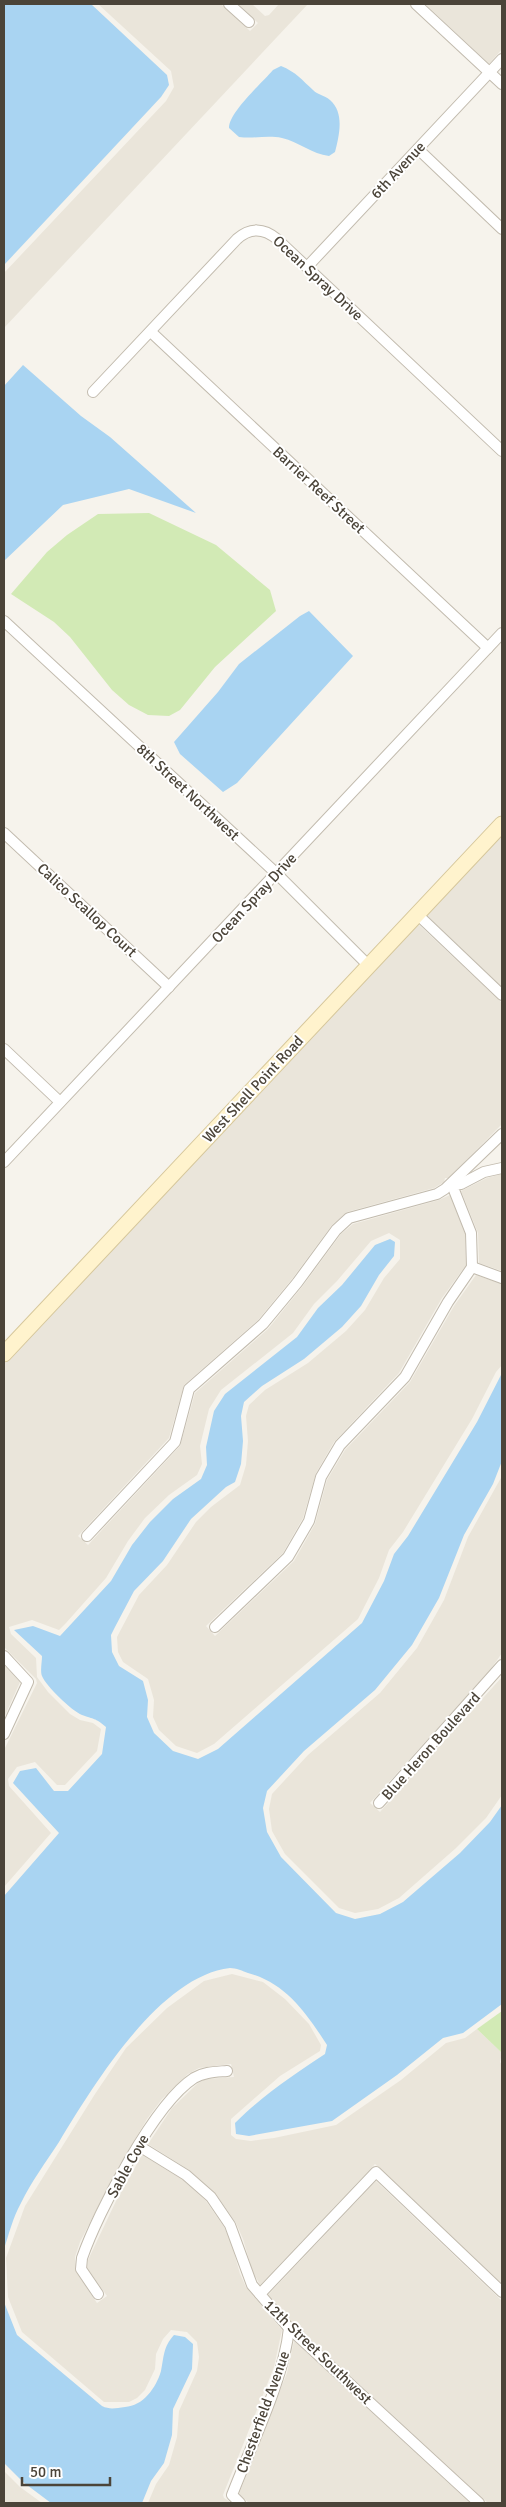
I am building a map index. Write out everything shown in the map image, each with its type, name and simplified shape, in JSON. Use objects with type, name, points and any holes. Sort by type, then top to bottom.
[{"type":"street","points":[[230,4],[250,22]]},
{"type":"street","points":[[416,4],[502,84]]},
{"type":"street","name":"6th Avenue","points":[[307,267],[502,59]]},
{"type":"street","points":[[418,149],[502,229]]},
{"type":"street","name":"Ocean Spray Drive","points":[[93,392],[246,232],[257,229],[272,235],[502,451]]},
{"type":"street","name":"Barrier Reef Street","points":[[151,332],[488,648]]},
{"type":"street","name":"8th Street Northwest","points":[[4,621],[277,874],[369,966]]},
{"type":"street","name":"Ocean Spray Drive","points":[[4,1162],[170,988],[502,633]]},
{"type":"street","name":"West Shell Point Road","points":[[4,1354],[502,824]]},
{"type":"street","name":"Calico Scallop Court","points":[[4,833],[170,988]]},
{"type":"street","points":[[417,914],[502,995]]},
{"type":"street","points":[[4,1049],[60,1102]]},
{"type":"street","points":[[87,1536],[175,1442],[189,1390],[263,1324],[297,1283],[336,1230],[349,1218],[437,1194],[452,1185],[502,1134]]},
{"type":"street","points":[[452,1185],[461,1184],[484,1172],[502,1168]]},
{"type":"street","points":[[215,1627],[288,1557],[309,1521],[321,1477],[340,1446],[405,1377],[448,1302],[472,1268],[471,1233],[452,1185]]},
{"type":"street","points":[[472,1268],[502,1278]]},
{"type":"street","points":[[4,1656],[28,1682],[4,1734]]},
{"type":"street","name":"Blue Heron Boulevard","points":[[379,1803],[502,1665]]},
{"type":"street","name":"Sable Cove","points":[[98,2294],[81,2269],[82,2258],[110,2198],[139,2146],[167,2103],[192,2079],[202,2073],[227,2071]]},
{"type":"street","name":"12th Street Southwest","points":[[139,2146],[186,2175],[211,2197],[230,2225],[237,2240],[246,2272],[260,2294],[289,2328],[479,2503]]},
{"type":"street","points":[[260,2294],[376,2172],[502,2292]]},
{"type":"street","name":"Chesterfield Avenue","points":[[240,2503],[232,2495],[281,2370],[289,2328]]},
{"type":"shaded area","points":[[98,4],[221,4],[250,31],[258,23],[238,4],[252,4],[265,16],[269,15],[279,4],[308,4],[4,328],[4,273],[166,101],[174,87],[171,71]]},
{"type":"shaded area","points":[[425,4],[502,4],[502,49],[489,64]]},
{"type":"shaded area","points":[[502,834],[502,987],[426,915]]},
{"type":"shaded area","points":[[417,923],[502,1003],[502,1124],[449,1178],[445,1178],[444,1182],[434,1188],[347,1212],[332,1225],[292,1279],[258,1320],[184,1385],[169,1438],[78,1536],[88,1545],[180,1446],[195,1393],[268,1329],[341,1234],[353,1224],[439,1200],[450,1195],[465,1233],[466,1265],[442,1298],[399,1373],[334,1442],[316,1473],[303,1518],[283,1553],[206,1626],[215,1636],[294,1561],[315,1524],[327,1480],[345,1450],[410,1382],[454,1306],[476,1275],[502,1284],[502,1365],[496,1372],[472,1419],[403,1532],[389,1550],[379,1578],[358,1619],[214,1744],[197,1753],[176,1746],[159,1730],[153,1717],[154,1700],[148,1679],[123,1662],[118,1652],[117,1637],[139,1595],[167,1565],[196,1522],[211,1507],[240,1485],[246,1465],[248,1441],[246,1416],[249,1405],[265,1390],[308,1363],[346,1331],[365,1310],[384,1278],[400,1259],[400,1240],[389,1233],[371,1241],[337,1281],[314,1304],[293,1333],[221,1390],[209,1409],[200,1446],[202,1464],[197,1475],[169,1495],[145,1518],[128,1541],[106,1578],[66,1623],[59,1630],[32,1620],[9,1627],[11,1634],[36,1658],[37,1677],[48,1692],[70,1714],[80,1720],[93,1723],[101,1729],[97,1751],[65,1785],[57,1785],[35,1762],[17,1767],[8,1779],[9,1786],[51,1833],[4,1887],[4,1750],[37,1683],[36,1679],[4,1647],[4,1364]]},
{"type":"shaded area","points":[[502,1174],[502,1271],[479,1263],[478,1233],[461,1191],[487,1178]]},
{"type":"shaded area","points":[[502,1476],[502,1653],[490,1670],[370,1803],[380,1812],[502,1677],[502,1795],[486,1818],[456,1848],[399,1898],[378,1909],[355,1913],[339,1908],[285,1854],[272,1831],[269,1809],[272,1794],[308,1755],[380,1693],[417,1648],[444,1600],[468,1537]]},
{"type":"shaded area","points":[[4,1665],[20,1682],[4,1718]]},
{"type":"shaded area","points":[[232,1974],[263,1982],[285,1999],[309,2024],[321,2045],[320,2051],[280,2076],[231,2119],[231,2135],[236,2139],[251,2141],[274,2138],[336,2125],[401,2080],[446,2043],[465,2038],[477,2029],[502,2053],[500,2062],[502,2065],[502,2284],[375,2164],[260,2285],[252,2270],[236,2223],[216,2194],[189,2170],[148,2144],[172,2108],[197,2084],[205,2079],[234,2077],[231,2064],[199,2068],[188,2074],[162,2099],[147,2119],[119,2166],[80,2242],[75,2257],[76,2272],[97,2303],[107,2296],[87,2268],[88,2260],[116,2201],[142,2155],[183,2180],[206,2201],[224,2227],[231,2242],[240,2274],[246,2287],[282,2330],[274,2367],[223,2495],[224,2498],[232,2503],[148,2503],[156,2484],[169,2465],[177,2437],[179,2411],[197,2371],[199,2357],[197,2342],[187,2332],[171,2330],[163,2339],[156,2354],[155,2369],[145,2390],[137,2398],[129,2402],[104,2402],[22,2332],[8,2297],[6,2258],[25,2206],[126,2048],[167,2008],[204,1981]]},
{"type":"shaded area","points":[[376,2181],[502,2301],[502,2503],[488,2503],[296,2326],[296,2323],[292,2322],[268,2295]]},
{"type":"shaded area","points":[[294,2341],[470,2503],[249,2503],[239,2494],[287,2373]]},
{"type":"shaded area","points":[[4,2471],[20,2487],[42,2503],[4,2503]]},
{"type":"green space","points":[[149,513],[216,545],[270,590],[276,611],[215,667],[180,710],[169,716],[148,715],[129,705],[112,690],[70,637],[54,622],[11,594],[47,552],[67,535],[98,514]]},
{"type":"green space","points":[[502,2011],[502,2053],[477,2029]]},
{"type":"water","points":[[4,4],[91,4],[167,75],[169,85],[161,97],[4,265]]},
{"type":"water","points":[[281,66],[295,74],[315,92],[328,98],[335,105],[340,125],[335,152],[329,156],[282,138],[239,137],[229,128],[230,121],[240,106],[273,70]]},
{"type":"water","points":[[23,365],[81,416],[110,437],[196,513],[129,489],[63,505],[4,561],[4,386]]},
{"type":"water","points":[[309,611],[353,656],[237,783],[223,792],[180,754],[174,742],[218,692],[239,664]]},
{"type":"water","points":[[390,1239],[395,1242],[394,1256],[379,1275],[361,1306],[342,1327],[304,1359],[262,1386],[244,1402],[241,1416],[243,1441],[241,1464],[235,1482],[226,1487],[191,1519],[163,1561],[134,1591],[111,1635],[112,1652],[119,1666],[143,1681],[148,1700],[147,1717],[154,1733],[173,1751],[198,1759],[218,1749],[362,1623],[384,1581],[394,1554],[408,1536],[477,1422],[502,1373],[502,1461],[493,1484],[464,1535],[439,1598],[412,1645],[375,1690],[304,1751],[267,1791],[263,1808],[267,1832],[281,1857],[336,1913],[355,1919],[380,1914],[403,1902],[460,1853],[490,1822],[502,1805],[502,2004],[463,2033],[443,2038],[397,2075],[332,2121],[249,2136],[236,2134],[235,2123],[289,2078],[325,2054],[327,2045],[303,2011],[274,1984],[232,1968],[204,1975],[178,1991],[154,2012],[109,2064],[29,2187],[11,2226],[4,2249],[4,1896],[59,1833],[13,1783],[20,1771],[36,1768],[54,1791],[68,1791],[102,1754],[106,1727],[97,1720],[78,1713],[54,1692],[42,1676],[42,1656],[14,1630],[33,1626],[60,1636],[111,1581],[132,1545],[150,1522],[173,1499],[201,1479],[207,1465],[206,1447],[214,1411],[225,1394],[297,1337],[318,1308],[342,1285],[375,1245]]},
{"type":"water","points":[[4,2302],[17,2335],[102,2406],[108,2408],[132,2406],[148,2395],[156,2384],[166,2348],[174,2335],[185,2337],[193,2344],[192,2369],[173,2409],[172,2435],[164,2463],[151,2481],[142,2503],[51,2503],[23,2482],[4,2463]]}]
